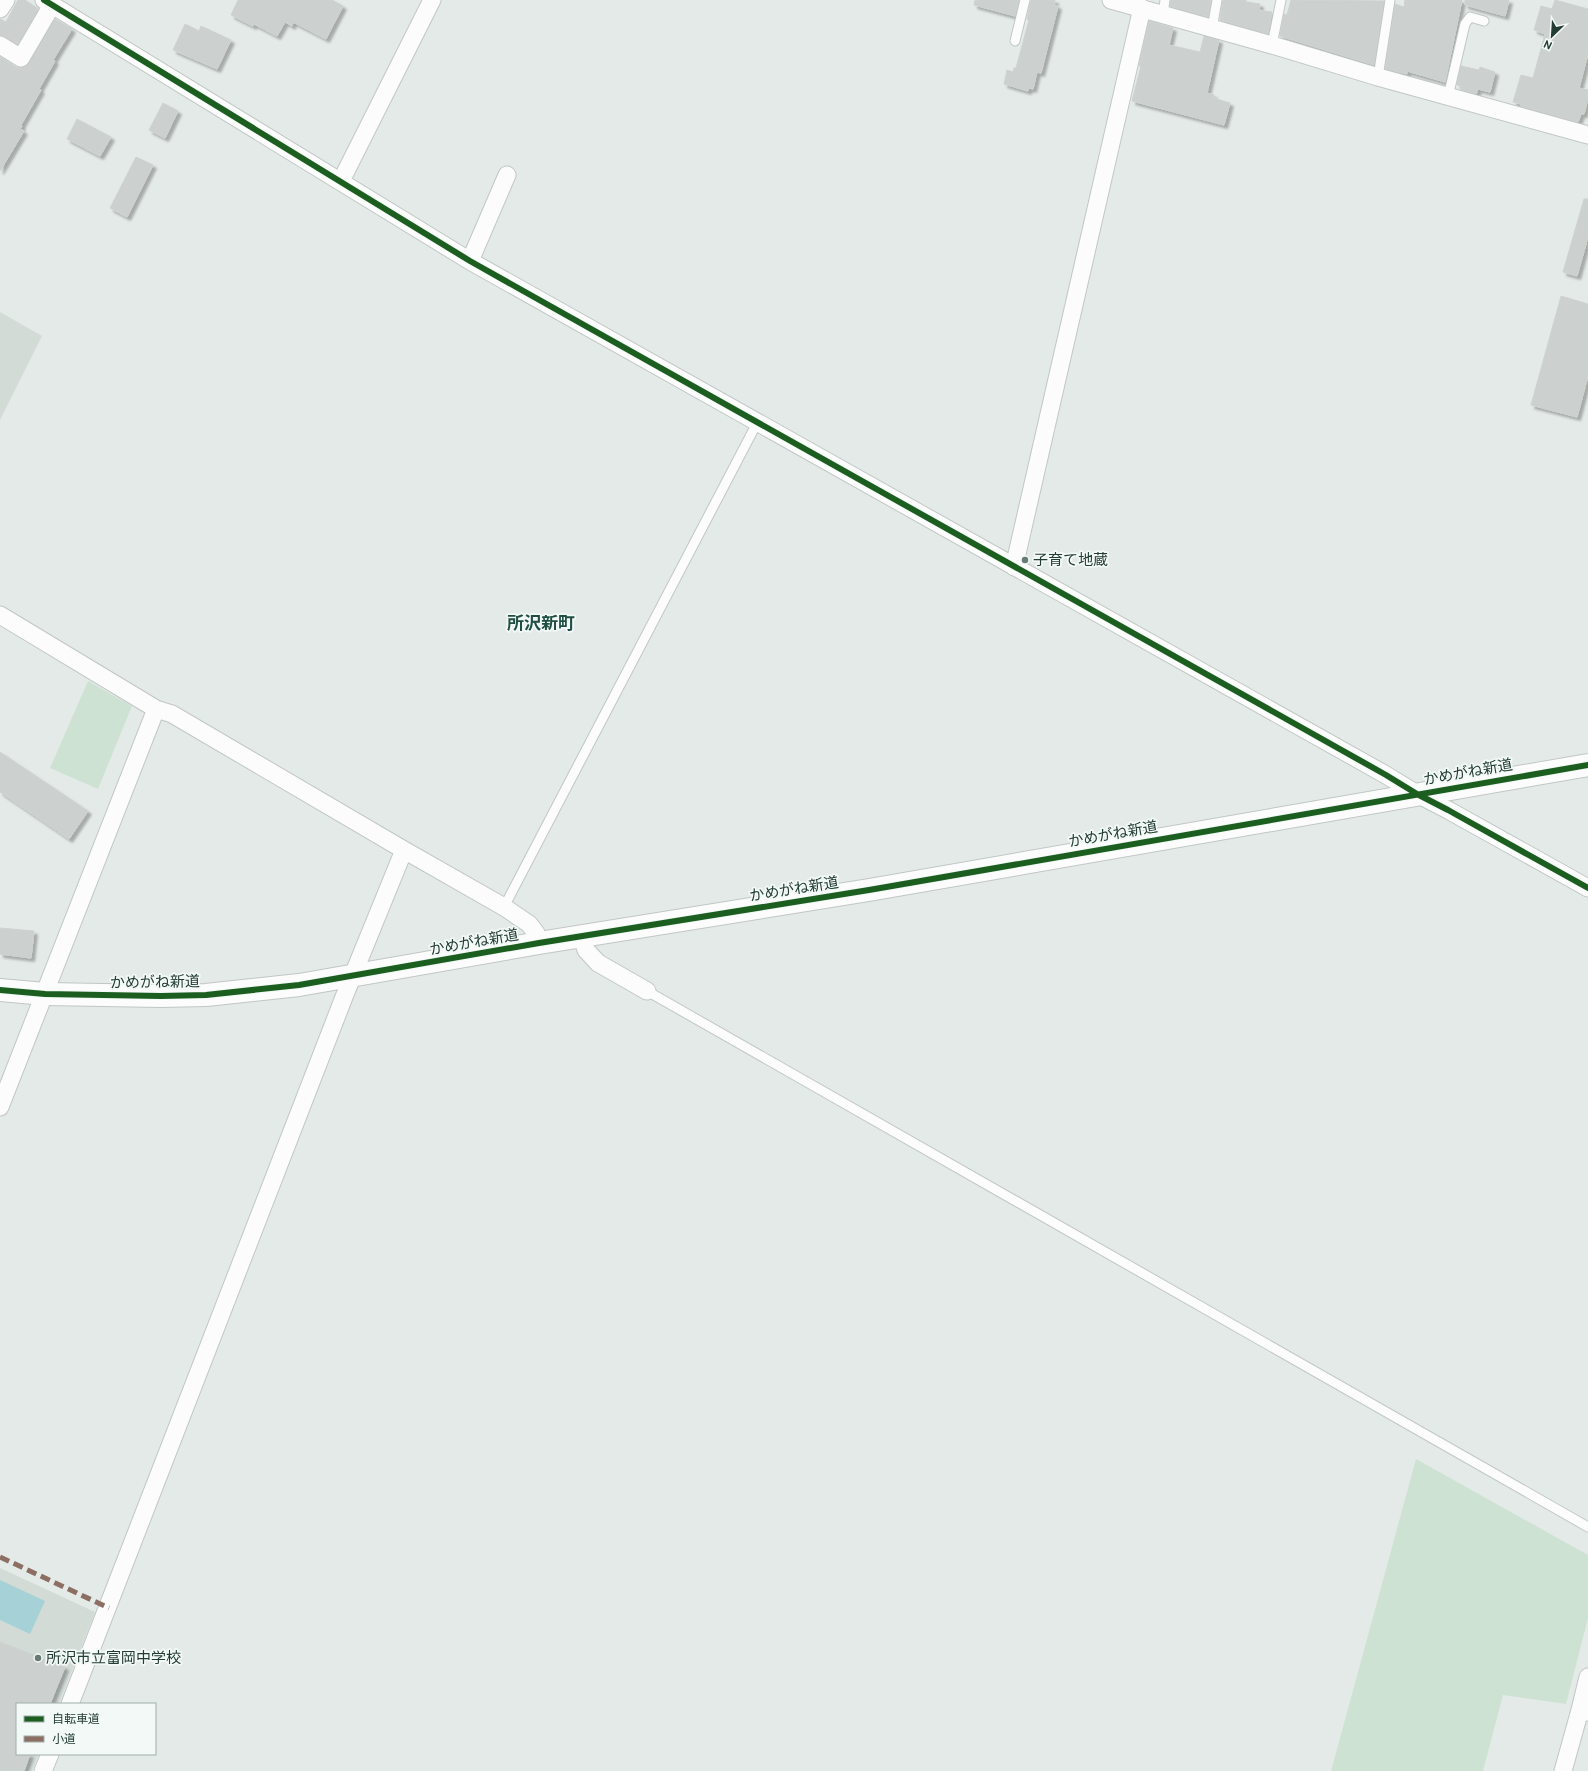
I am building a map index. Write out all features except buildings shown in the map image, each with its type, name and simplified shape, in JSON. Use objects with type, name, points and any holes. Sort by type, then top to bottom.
[{"type":"street","points":[[0,9],[6,0]]},
{"type":"street","points":[[340,181],[432,0]]},
{"type":"street","points":[[1111,0],[1142,8],[1164,7],[1212,28],[1448,97],[1588,135]]},
{"type":"street","points":[[0,45],[21,58],[48,2],[470,261],[1417,794],[1588,888]]},
{"type":"street","points":[[1014,567],[1142,8]]},
{"type":"street","points":[[470,261],[507,175]]},
{"type":"street","points":[[0,615],[156,709],[172,714],[504,907],[529,924],[536,933],[539,944]]},
{"type":"street","points":[[0,1107],[156,709]]},
{"type":"street","name":"かめがね新道","points":[[0,990],[45,994],[104,996],[206,994],[299,985],[869,890],[1588,764]]},
{"type":"street","points":[[70,1703],[352,977],[404,850]]},
{"type":"street","points":[[582,937],[586,950],[598,963],[647,991]]},
{"type":"street","points":[[1563,1771],[1584,1711],[1588,1677]]},
{"type":"street","points":[[44,1771],[50,1755]]},
{"type":"lane","points":[[1014,41],[1025,0]]},
{"type":"lane","points":[[1212,28],[1217,0]]},
{"type":"lane","points":[[1272,45],[1281,0]]},
{"type":"lane","points":[[1378,77],[1390,0]]},
{"type":"lane","points":[[1448,97],[1466,24],[1470,17],[1484,21]]},
{"type":"lane","points":[[504,907],[757,423]]},
{"type":"lane","points":[[647,991],[1588,1527]]},
{"type":"shaded area","points":[[0,312],[42,336],[0,420]]},
{"type":"shaded area","name":"所沢市立富岡中学校","points":[[0,1568],[95,1612],[59,1703],[16,1703],[16,1755],[39,1755],[32,1771],[0,1771]]},
{"type":"green space","points":[[88,681],[132,706],[98,789],[50,768]]},
{"type":"green space","points":[[1416,1459],[1588,1555],[1588,1618],[1566,1704],[1503,1695],[1483,1771],[1331,1771]]},
{"type":"water","points":[[0,1580],[45,1601],[30,1634],[0,1620]]},
{"type":"marked path","points":[[0,1557],[109,1608]]},
{"type":"cycle path","points":[[44,0],[470,261],[1386,775],[1417,794],[1588,888]]},
{"type":"cycle path","points":[[0,990],[45,994],[161,996],[206,995],[299,985],[539,943],[869,890],[1588,765]]},
{"type":"place","name":"子育て地蔵","points":[[1025,560]]},
{"type":"place","name":"所沢市立富岡中学校","points":[[38,1658]]},
{"type":"district","name":"所沢新町","points":[[541,623]]}]
